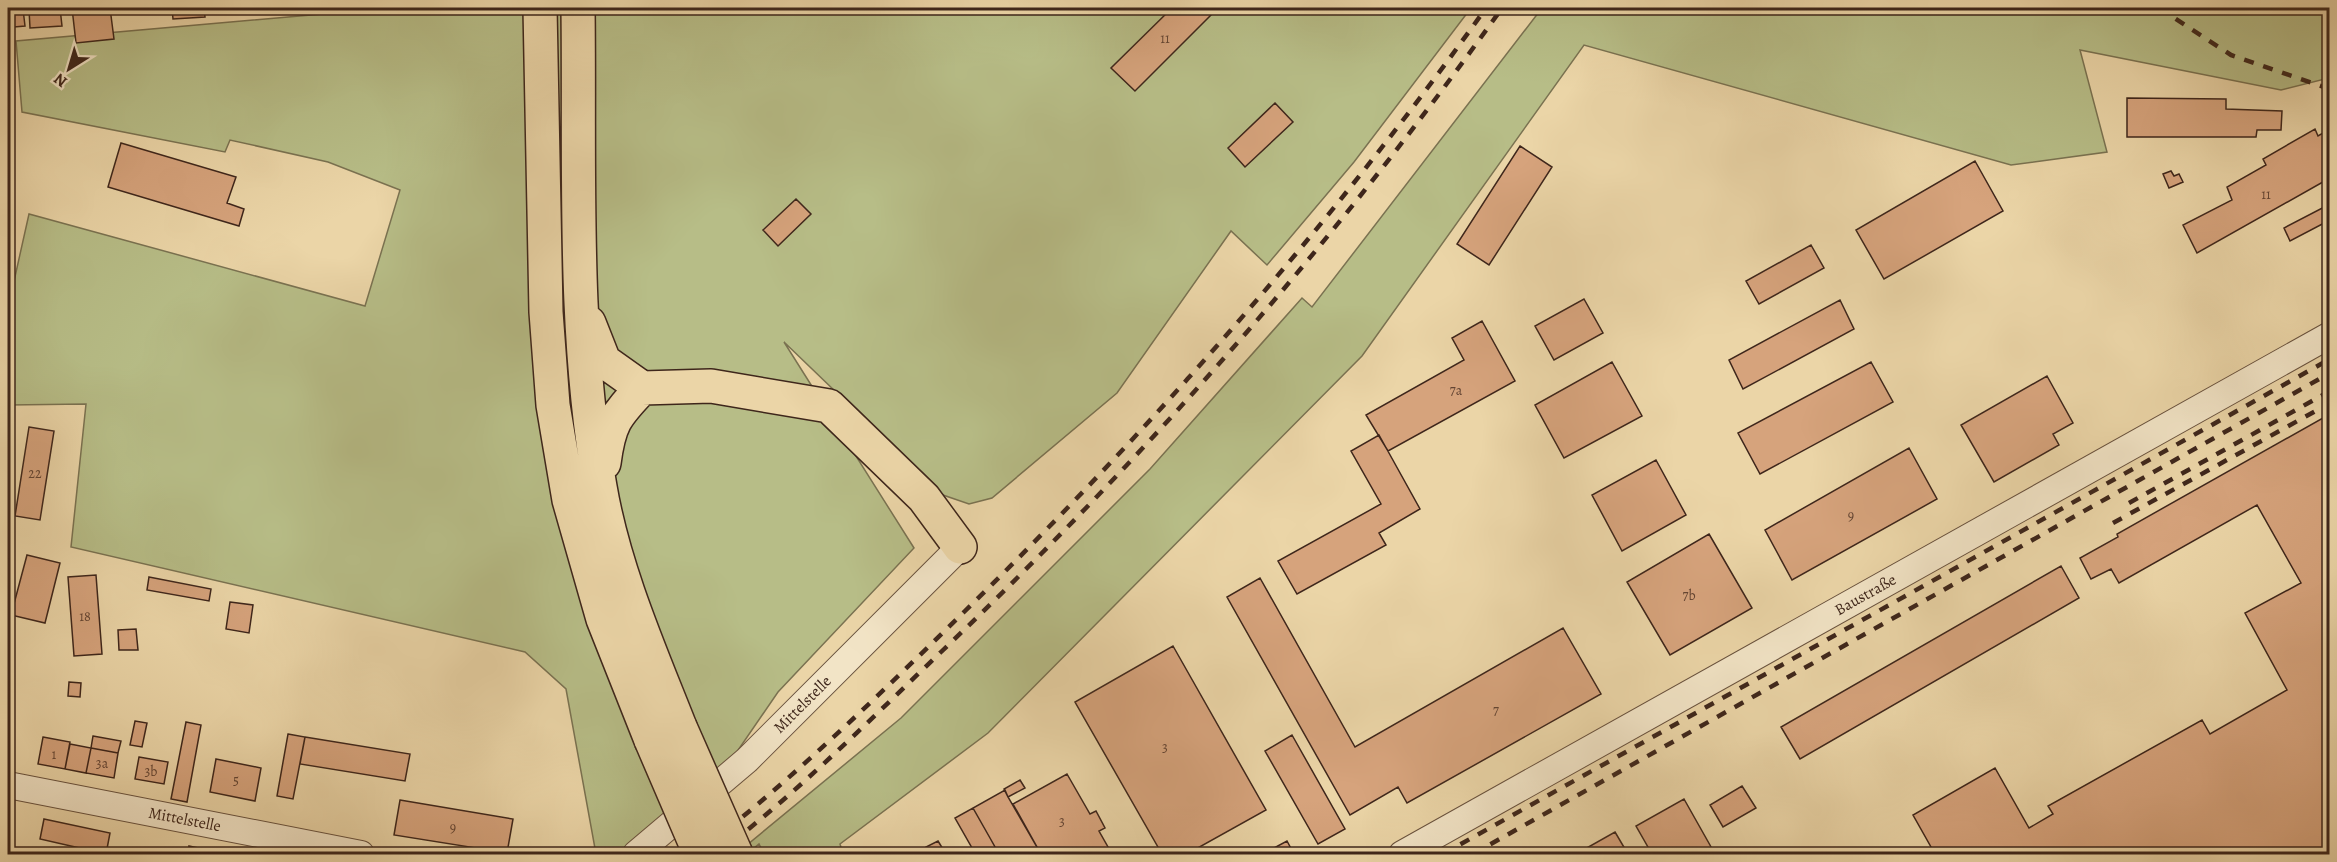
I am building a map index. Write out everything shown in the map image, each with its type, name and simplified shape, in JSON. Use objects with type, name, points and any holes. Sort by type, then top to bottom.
[{"type":"highway","points":[[540,8],[546,312],[553,405],[568,500],[603,619],[736,855]]},
{"type":"highway","points":[[578,8],[582,305],[587,397],[600,489],[700,855]]},
{"type":"highway","points":[[582,305],[604,361],[642,388],[711,386],[829,406],[924,498],[960,547]]},
{"type":"highway","points":[[600,489],[606,446],[616,415],[642,388]]},
{"type":"street","name":"Baustraße","points":[[1402,855],[2330,335]]},
{"type":"street","name":"Mittelstelle","points":[[636,855],[747,760],[960,547]]},
{"type":"street","name":"Mittelstelle","points":[[8,785],[361,855]]},
{"type":"green space","points":[[349,8],[1471,8],[1354,162],[1267,265],[1231,231],[1117,393],[992,498],[969,504],[943,495],[784,342],[914,548],[778,692],[732,759],[718,773],[695,721],[641,745],[668,824],[637,854],[596,854],[566,689],[525,652],[71,547],[86,404],[8,405],[8,308],[29,214],[365,306],[400,190],[328,162],[230,140],[225,152],[22,112],[16,41],[345,12]]},
{"type":"green space","points":[[1542,8],[2329,8],[2329,78],[2281,90],[2080,50],[2107,152],[2011,165],[1584,45],[1362,356],[988,733],[840,844],[843,854],[764,854],[759,844],[747,854],[736,854],[901,718],[1150,469],[1302,298],[1312,307]]},
{"type":"building","points":[[60,8],[62,26],[30,28],[29,9]]},
{"type":"building","points":[[72,8],[110,8],[114,39],[76,43]]},
{"type":"building","points":[[172,8],[204,8],[205,17],[173,19]]},
{"type":"building","points":[[1172,8],[1218,8],[1135,91],[1111,68]]},
{"type":"building","points":[[23,9],[25,26],[14,27],[12,10]]},
{"type":"building","points":[[2127,98],[2226,99],[2226,109],[2282,111],[2281,130],[2257,130],[2256,137],[2127,137]]},
{"type":"building","points":[[1275,103],[1293,122],[1245,167],[1228,148]]},
{"type":"building","points":[[2315,129],[2318,136],[2330,129],[2330,178],[2197,253],[2183,225],[2232,200],[2227,187],[2266,165],[2263,159]]},
{"type":"building","points":[[121,143],[236,177],[227,203],[244,209],[239,226],[108,187]]},
{"type":"building","points":[[1520,146],[1552,167],[1489,265],[1457,244]]},
{"type":"building","points":[[1975,161],[2003,211],[1884,279],[1856,230]]},
{"type":"building","points":[[2171,171],[2174,176],[2179,174],[2183,182],[2169,188],[2163,174]]},
{"type":"building","points":[[796,199],[811,214],[778,246],[763,230]]},
{"type":"building","points":[[2330,204],[2330,220],[2290,241],[2284,228]]},
{"type":"building","points":[[1811,245],[1824,268],[1759,304],[1746,281]]},
{"type":"building","points":[[1584,299],[1603,333],[1554,360],[1535,326]]},
{"type":"building","points":[[1840,300],[1854,329],[1743,389],[1729,360]]},
{"type":"building","points":[[1482,321],[1515,381],[1388,451],[1366,415],[1464,360],[1452,338]]},
{"type":"building","points":[[1612,362],[1642,416],[1564,458],[1535,405]]},
{"type":"building","points":[[1871,362],[1893,402],[1760,474],[1738,433]]},
{"type":"building","points":[[2047,376],[2073,423],[2053,434],[2059,445],[1994,482],[1961,425]]},
{"type":"building","points":[[2330,414],[2330,854],[1935,854],[1913,815],[1995,768],[2029,828],[2053,814],[2048,806],[2202,720],[2210,734],[2287,690],[2245,613],[2301,583],[2257,505],[2119,583],[2111,569],[2091,579],[2080,558],[2118,537],[2117,534]]},
{"type":"building","points":[[29,427],[54,431],[40,520],[15,516]]},
{"type":"building","points":[[1379,435],[1420,509],[1379,533],[1386,545],[1297,594],[1278,561],[1381,504],[1351,451]]},
{"type":"building","points":[[1909,448],[1937,499],[1792,580],[1765,530]]},
{"type":"building","points":[[1656,460],[1686,515],[1622,551],[1592,495]]},
{"type":"building","points":[[1709,534],[1752,608],[1670,655],[1627,582]]},
{"type":"building","points":[[27,555],[60,563],[45,623],[11,615]]},
{"type":"building","points":[[2061,566],[2079,598],[1800,759],[1781,727]]},
{"type":"building","points":[[96,575],[102,654],[74,656],[68,577]]},
{"type":"building","points":[[149,577],[211,589],[209,601],[147,590]]},
{"type":"building","points":[[1260,578],[1355,747],[1563,628],[1601,694],[1407,803],[1398,787],[1350,815],[1227,597]]},
{"type":"building","points":[[230,602],[253,605],[249,633],[226,629]]},
{"type":"building","points":[[136,629],[138,650],[119,650],[118,630]]},
{"type":"building","points":[[1173,646],[1266,810],[1187,854],[1162,854],[1075,702]]},
{"type":"building","points":[[69,682],[81,683],[80,697],[68,696]]},
{"type":"building","points":[[8,710],[14,741],[8,742]]},
{"type":"building","points":[[135,721],[147,723],[142,747],[130,745]]},
{"type":"building","points":[[186,722],[201,725],[187,802],[171,799]]},
{"type":"building","points":[[288,734],[305,737],[293,799],[277,796]]},
{"type":"building","points":[[1292,735],[1345,829],[1318,844],[1265,751]]},
{"type":"building","points":[[93,736],[121,741],[118,753],[91,748]]},
{"type":"building","points":[[43,737],[70,742],[65,769],[38,764]]},
{"type":"building","points":[[305,737],[410,754],[405,781],[300,764]]},
{"type":"building","points":[[70,744],[91,748],[86,773],[65,769]]},
{"type":"building","points":[[91,748],[118,753],[114,778],[86,773]]},
{"type":"building","points":[[139,757],[168,762],[164,784],[135,779]]},
{"type":"building","points":[[216,759],[261,768],[255,801],[210,792]]},
{"type":"building","points":[[1067,774],[1090,814],[1096,811],[1105,828],[1099,831],[1112,854],[1041,854],[1013,804]]},
{"type":"building","points":[[1020,780],[1025,788],[1008,797],[1004,789]]},
{"type":"building","points":[[1742,786],[1756,808],[1723,827],[1710,805]]},
{"type":"building","points":[[1005,790],[1041,854],[999,854],[973,808]]},
{"type":"building","points":[[1684,799],[1715,854],[1652,854],[1636,826]]},
{"type":"building","points":[[400,800],[513,819],[507,853],[394,835]]},
{"type":"building","points":[[973,808],[999,854],[961,854],[972,848],[955,818]]},
{"type":"building","points":[[8,814],[14,815],[8,846]]},
{"type":"building","points":[[44,819],[110,833],[106,854],[40,839]]},
{"type":"building","points":[[1615,832],[1628,854],[1576,854]]},
{"type":"building","points":[[938,841],[946,854],[931,854],[926,847]]},
{"type":"building","points":[[1287,841],[1294,854],[1263,854]]},
{"type":"building","points":[[189,846],[217,852],[216,854],[188,854]]},
{"type":"railway","points":[[696,854],[766,797],[866,706],[1035,542],[1104,470],[1172,396],[1303,245],[1366,167],[1486,8]]},
{"type":"railway","points":[[717,854],[804,781],[887,704],[1018,577],[1166,423],[1306,262],[1439,94],[1502,8]]},
{"type":"railway","points":[[2159,8],[2231,55],[2330,89]]},
{"type":"railway","points":[[1443,854],[2330,359]]},
{"type":"railway","points":[[1473,854],[2330,373]]},
{"type":"railway","points":[[2129,503],[2330,391]]},
{"type":"railway","points":[[2113,523],[2330,403]]}]
